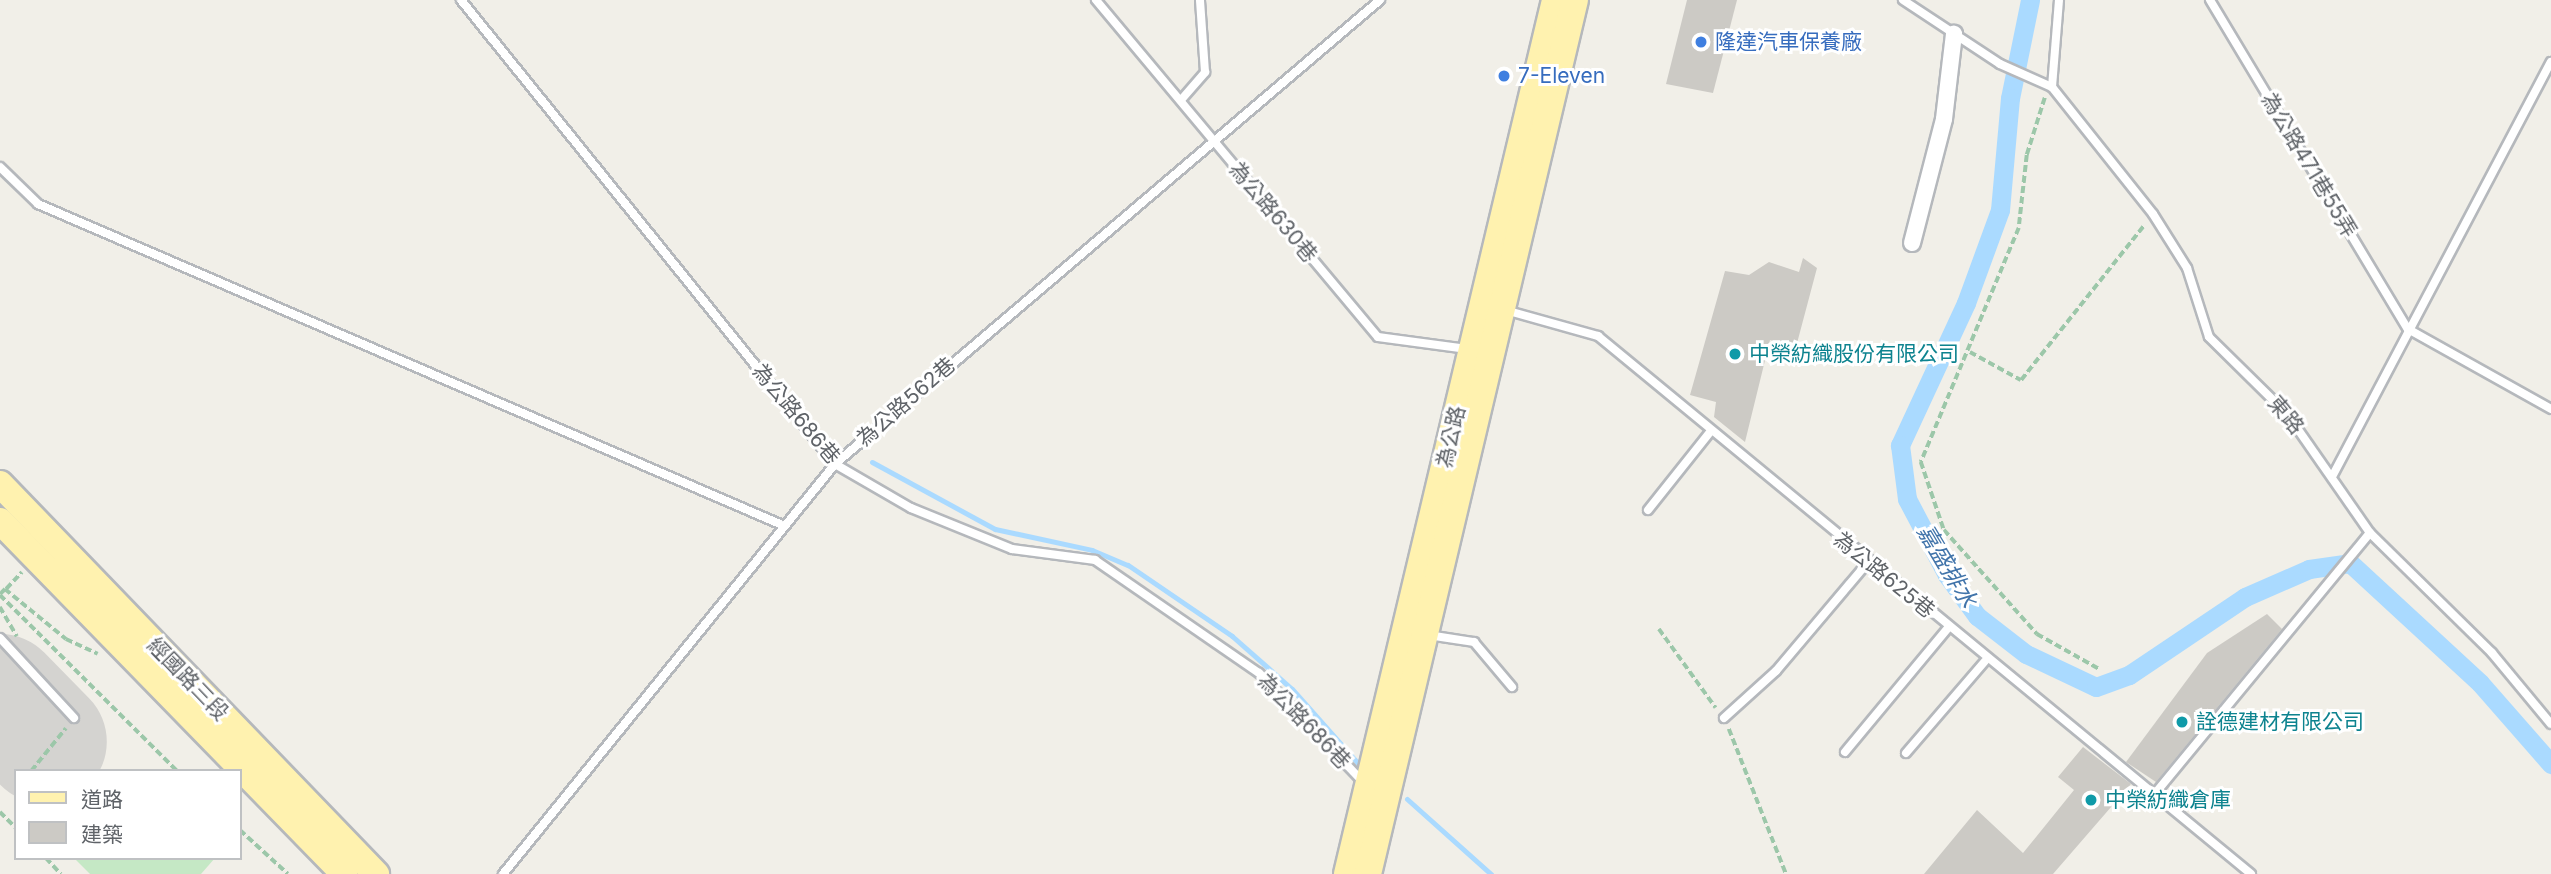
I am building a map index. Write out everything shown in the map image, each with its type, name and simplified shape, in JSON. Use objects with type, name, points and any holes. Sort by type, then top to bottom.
[{"type":"main road","name":"為公路","points":[[1492,307],[1555,0]]},
{"type":"main road","name":"為公路","points":[[1368,874],[1377,791],[1481,351],[1575,0]]},
{"type":"main road","name":"為公路","points":[[1347,874],[1377,791],[1424,634],[1481,351]]},
{"type":"main road","name":"經國路三段","points":[[0,484],[376,874]]},
{"type":"main road","name":"經國路三段","points":[[0,521],[242,769]]},
{"type":"main road","name":"經國路三段","points":[[242,769],[344,874]]},
{"type":"street","points":[[1912,243],[1944,119],[1954,34]]},
{"type":"lane","name":"為公路686巷","points":[[461,0],[835,464],[911,508],[1012,549],[1095,560],[1259,673],[1377,791]]},
{"type":"lane","name":"為公路630巷","points":[[1096,0],[1378,337],[1481,351]]},
{"type":"lane","points":[[1181,100],[1205,72],[1200,0]]},
{"type":"lane","name":"為公路562巷","points":[[503,874],[780,524],[835,464],[1211,139],[1380,0]]},
{"type":"lane","points":[[1903,0],[2004,66],[2052,87],[2059,0]]},
{"type":"lane","name":"為公路471巷55弄","points":[[2210,0],[2408,329]]},
{"type":"lane","points":[[2333,475],[2551,62]]},
{"type":"lane","name":"東路","points":[[2052,87],[2153,214],[2187,268],[2209,337],[2288,415],[2333,475],[2370,533],[2492,653],[2551,724]]},
{"type":"lane","points":[[0,167],[38,204],[780,524]]},
{"type":"lane","name":"為公路625巷","points":[[1492,307],[1598,336],[1985,661],[2251,874]]},
{"type":"lane","points":[[2408,329],[2551,409]]},
{"type":"lane","points":[[1648,510],[1710,432]]},
{"type":"lane","points":[[2153,796],[2370,533]]},
{"type":"lane","points":[[1724,718],[1776,671],[1868,562]]},
{"type":"lane","points":[[1845,752],[1948,628]]},
{"type":"lane","points":[[1424,634],[1474,642],[1512,687]]},
{"type":"lane","points":[[0,638],[74,718]]},
{"type":"lane","points":[[1906,752],[1985,661]]},
{"type":"path","points":[[2052,87],[2027,155],[2019,228],[1921,462],[1944,530],[2036,634],[2101,670]]},
{"type":"path","points":[[1969,352],[2021,380],[2153,214]]},
{"type":"path","points":[[23,570],[0,595],[175,769]]},
{"type":"path","points":[[5,589],[66,639],[110,659]]},
{"type":"path","points":[[1659,629],[1724,718],[1786,874]]},
{"type":"path","points":[[33,769],[74,718]]},
{"type":"path","points":[[0,812],[14,826]]},
{"type":"path","points":[[242,832],[288,874]]},
{"type":"path","points":[[48,860],[61,874]]},
{"type":"green space","points":[[76,860],[213,860],[201,874],[90,874]]},
{"type":"building","name":"隆達汽車保養廠","points":[[1687,0],[1737,0],[1713,93],[1666,84]]},
{"type":"building","name":"中榮紡織股份有限公司","points":[[1803,258],[1817,268],[1796,347],[1770,340],[1745,442],[1714,417],[1716,402],[1690,395],[1725,271],[1749,275],[1769,262],[1799,272]]},
{"type":"building","name":"詮德建材有限公司","points":[[2267,614],[2282,629],[2156,782],[2126,762],[2207,653]]},
{"type":"building","name":"中榮紡織倉庫","points":[[2083,747],[2131,784],[2053,874],[1924,874],[1977,810],[2023,853],[2074,790],[2058,777]]},
{"type":"waterway","name":"嘉盛排水","points":[[2030,0],[2010,98],[2000,210],[1966,303],[1900,445],[1907,499],[1947,575],[1977,616],[2026,654],[2096,687],[2129,675],[2245,597],[2309,569],[2350,563],[2480,683],[2551,764]]},
{"type":"waterway","points":[[872,462],[995,529],[1092,550],[1128,565],[1232,636],[1292,689],[1363,769]]},
{"type":"waterway","points":[[1407,799],[1491,874]]},
{"type":"runway","points":[[0,696],[45,742]]},
{"type":"place","name":"隆達汽車保養廠","points":[[1701,42]]},
{"type":"place","name":"7-Eleven","points":[[1504,76]]},
{"type":"place","name":"中榮紡織股份有限公司","points":[[1735,354]]},
{"type":"place","name":"詮德建材有限公司","points":[[2182,722]]},
{"type":"place","name":"中榮紡織倉庫","points":[[2091,800]]}]
